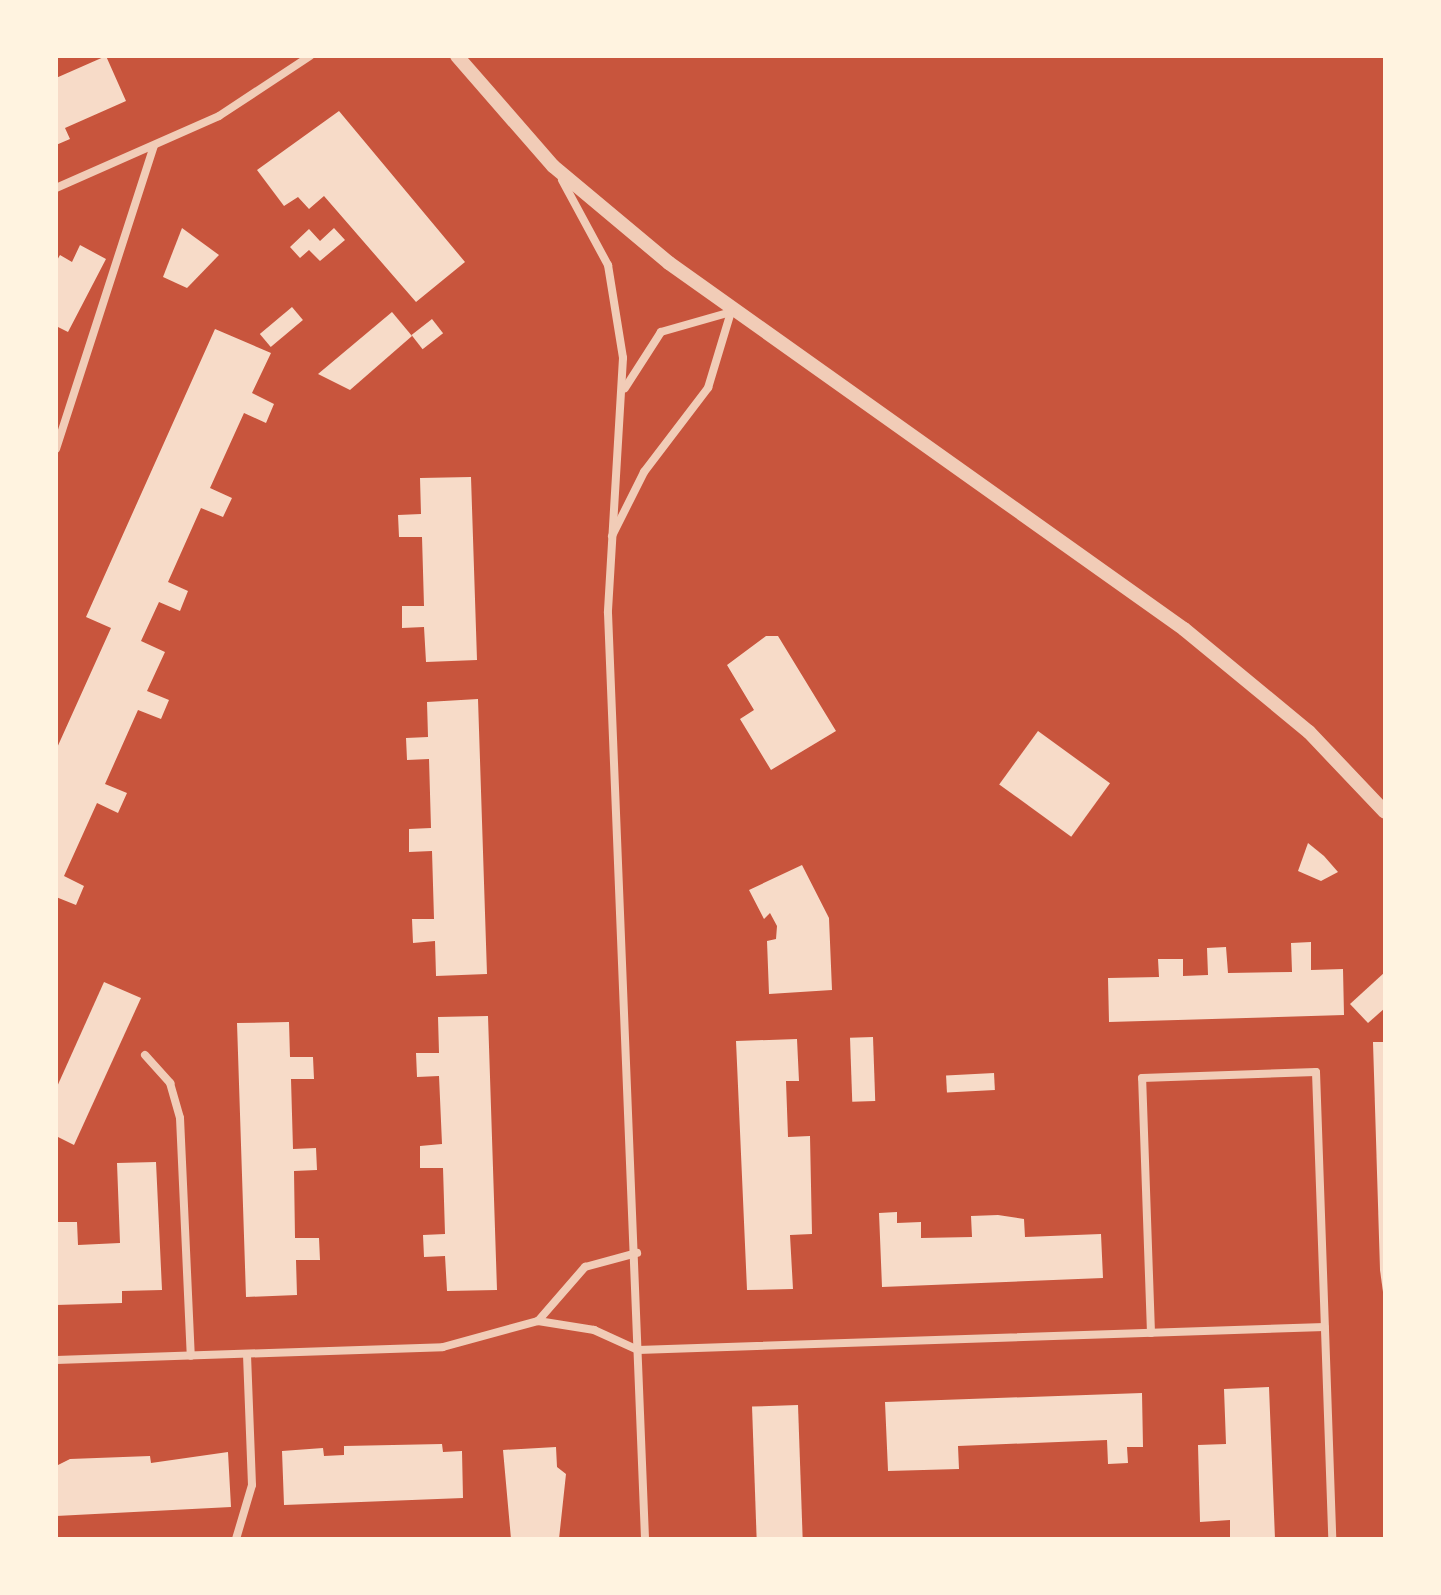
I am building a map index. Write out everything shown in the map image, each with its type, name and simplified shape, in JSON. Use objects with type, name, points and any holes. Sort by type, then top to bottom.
[{"type":"street","points":[[56,188],[244,103],[310,56]]},
{"type":"street","points":[[457,56],[553,166],[731,312],[1184,629],[1292,716],[1385,812]]},
{"type":"street","points":[[56,449],[154,146]]},
{"type":"street","points":[[553,166],[608,265],[623,392],[610,540],[645,1539]]},
{"type":"street","points":[[623,392],[661,332],[731,312]]},
{"type":"street","points":[[610,540],[644,472],[708,388],[731,312]]},
{"type":"street","points":[[145,1055],[170,1083],[180,1118],[191,1356]]},
{"type":"street","points":[[1151,1333],[1142,1078],[1316,1072],[1332,1539]]},
{"type":"street","points":[[538,1321],[585,1267],[637,1253]]},
{"type":"street","points":[[56,1360],[443,1347],[538,1321],[594,1330],[638,1350],[1325,1327]]},
{"type":"street","points":[[236,1539],[252,1485],[247,1354]]},
{"type":"building","points":[[106,56],[126,101],[65,128],[70,139],[56,145],[56,78]]},
{"type":"building","points":[[339,111],[465,262],[416,302],[324,196],[309,209],[298,197],[284,206],[257,170]]},
{"type":"building","points":[[182,228],[219,255],[187,288],[163,277]]},
{"type":"building","points":[[334,228],[345,240],[320,261],[309,250],[300,258],[290,247],[309,229],[320,241]]},
{"type":"building","points":[[80,245],[106,259],[68,332],[56,326],[56,262],[60,255],[72,262]]},
{"type":"building","points":[[292,307],[303,320],[271,347],[260,334]]},
{"type":"building","points":[[392,312],[412,336],[350,390],[318,374]]},
{"type":"building","points":[[432,319],[443,333],[423,349],[412,335]]},
{"type":"building","points":[[215,329],[271,353],[252,393],[274,404],[266,423],[244,413],[210,488],[232,498],[223,517],[201,508],[168,582],[188,591],[180,611],[159,602],[141,641],[165,652],[147,691],[169,700],[161,719],[138,710],[105,784],[127,793],[118,813],[97,803],[64,876],[84,886],[76,905],[56,897],[56,750],[111,628],[86,617]]},
{"type":"building","points":[[471,477],[477,660],[426,662],[424,627],[402,628],[402,606],[424,606],[422,537],[399,537],[398,515],[421,514],[420,478]]},
{"type":"building","points":[[766,636],[778,636],[836,731],[771,770],[740,719],[754,710],[727,665]]},
{"type":"building","points":[[478,699],[487,974],[436,976],[435,941],[413,943],[412,919],[434,919],[432,851],[409,852],[409,829],[431,828],[429,759],[407,760],[406,738],[428,737],[427,702]]},
{"type":"building","points":[[1038,731],[1110,783],[1071,837],[999,784]]},
{"type":"building","points":[[1308,843],[1338,872],[1321,881],[1298,871]]},
{"type":"building","points":[[802,865],[829,918],[832,990],[769,994],[767,941],[776,939],[777,926],[770,913],[764,919],[749,890]]},
{"type":"building","points":[[1311,942],[1311,970],[1343,969],[1344,1015],[1109,1022],[1108,978],[1159,977],[1158,959],[1183,959],[1183,976],[1208,975],[1207,948],[1226,947],[1228,973],[1292,972],[1291,943]]},
{"type":"building","points":[[1385,972],[1385,1008],[1368,1023],[1350,1004]]},
{"type":"building","points":[[104,982],[141,998],[74,1145],[56,1136],[56,1089]]},
{"type":"building","points":[[488,1016],[497,1290],[447,1291],[445,1256],[424,1257],[423,1235],[445,1234],[443,1168],[420,1168],[420,1146],[442,1144],[439,1076],[417,1077],[416,1053],[439,1053],[438,1017]]},
{"type":"building","points":[[289,1022],[290,1057],[313,1057],[314,1079],[291,1079],[293,1149],[316,1148],[317,1170],[294,1171],[295,1238],[319,1238],[320,1260],[296,1260],[297,1295],[246,1297],[237,1023]]},
{"type":"building","points":[[873,1037],[875,1101],[852,1102],[850,1038]]},
{"type":"building","points":[[797,1039],[799,1081],[786,1081],[788,1137],[810,1136],[812,1234],[790,1235],[793,1289],[747,1290],[736,1041]]},
{"type":"building","points":[[1373,1042],[1385,1042],[1383,1292],[1380,1270]]},
{"type":"building","points":[[994,1073],[995,1090],[947,1092],[946,1076]]},
{"type":"building","points":[[156,1162],[162,1290],[122,1291],[122,1303],[56,1305],[56,1222],[77,1222],[78,1245],[120,1243],[117,1163]]},
{"type":"building","points":[[897,1212],[897,1223],[921,1222],[921,1238],[972,1237],[971,1216],[998,1215],[1024,1219],[1025,1237],[1101,1234],[1103,1278],[882,1287],[879,1213]]},
{"type":"building","points":[[1269,1387],[1275,1539],[1230,1539],[1230,1520],[1200,1522],[1198,1445],[1226,1444],[1224,1389]]},
{"type":"building","points":[[1142,1393],[1143,1447],[1127,1447],[1128,1463],[1108,1464],[1107,1440],[958,1446],[959,1469],[888,1471],[885,1402]]},
{"type":"building","points":[[798,1405],[803,1539],[757,1539],[752,1407]]},
{"type":"building","points":[[442,1444],[443,1452],[462,1451],[463,1498],[284,1505],[282,1451],[323,1448],[324,1456],[344,1455],[344,1446]]},
{"type":"building","points":[[556,1447],[557,1467],[566,1474],[559,1539],[511,1539],[503,1450]]},
{"type":"building","points":[[228,1452],[231,1507],[56,1516],[56,1466],[70,1459],[150,1456],[151,1463]]}]
